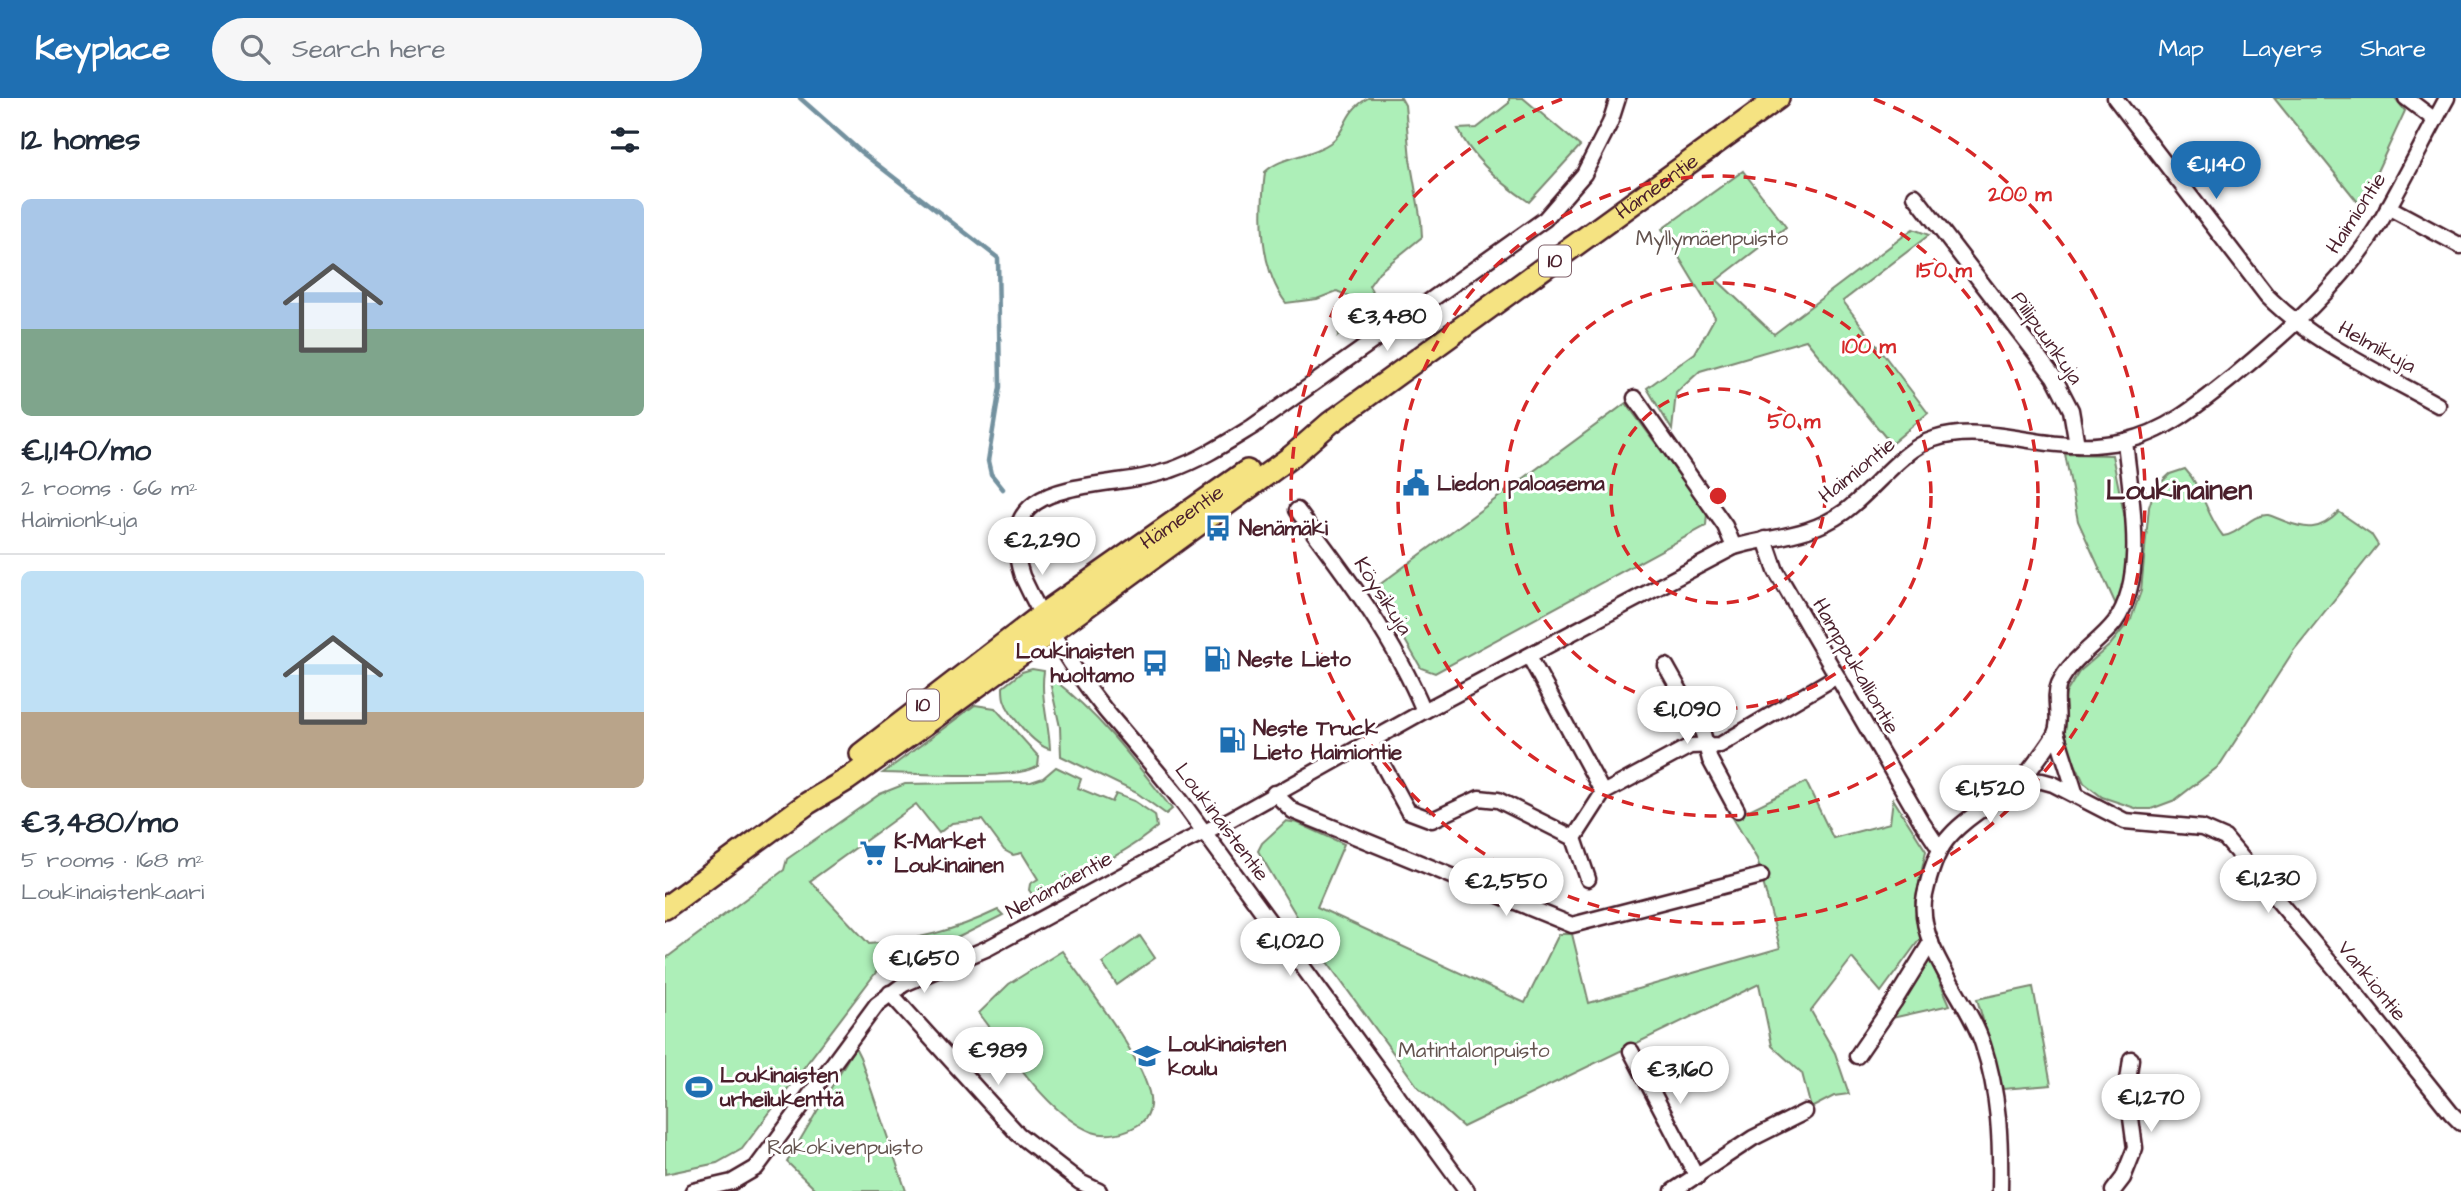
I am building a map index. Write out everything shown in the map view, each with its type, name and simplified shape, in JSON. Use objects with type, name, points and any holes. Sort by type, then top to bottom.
[{"type":"highway","name":"Hämeentie","points":[[665,908],[808,803],[849,762],[1048,622],[1235,479],[1288,444],[1330,423],[1778,98]]},
{"type":"street","name":"Loukinaistentie","points":[[1467,1191],[1159,772],[1104,709],[1074,667],[1022,576],[1016,548],[1019,523],[1026,510],[1037,501],[1066,488],[1146,477],[1174,469],[1205,455],[1252,427],[1545,219],[1584,174],[1610,123],[1618,98]]},
{"type":"street","name":"Helmikuja","points":[[2115,98],[2267,296],[2297,323],[2438,405]]},
{"type":"street","points":[[2406,98],[2435,120]]},
{"type":"street","name":"Haimiontie","points":[[1204,832],[1424,711],[1734,547],[1797,535],[1844,512],[1931,439],[1952,434],[1979,434],[2077,445],[2125,441],[2152,432],[2201,403],[2297,323],[2339,278],[2378,225],[2447,98]]},
{"type":"street","name":"Piilipuunkuja","points":[[1915,196],[2054,377],[2071,410],[2077,445]]},
{"type":"street","points":[[2388,207],[2461,246]]},
{"type":"street","points":[[1635,398],[1725,526],[1734,547]]},
{"type":"street","points":[[2076,795],[2056,732],[2058,687],[2068,668],[2118,618],[2131,579],[2134,545],[2125,441]]},
{"type":"street","name":"Köysikuja","points":[[1297,510],[1368,605],[1424,711]]},
{"type":"street","name":"Hamppukalliontie","points":[[1765,539],[1776,570],[1939,848]]},
{"type":"street","points":[[1529,656],[1604,793]]},
{"type":"street","points":[[1666,666],[1702,730],[1710,760],[1737,810]]},
{"type":"street","points":[[1574,838],[1604,793],[1690,746],[1720,745],[1837,676]]},
{"type":"street","points":[[2000,1191],[2000,1122],[1993,1081],[1973,1018],[1931,942],[1924,921],[1924,898],[1939,848],[1955,829],[2022,780],[2056,732]]},
{"type":"street","points":[[1370,741],[1408,811],[1432,820],[1479,798],[1498,800],[1574,838],[1588,879]]},
{"type":"street","name":"Vankiontie","points":[[2022,780],[2042,780],[2125,821],[2202,828],[2225,838],[2461,1123]]},
{"type":"street","points":[[1274,793],[1293,811],[1560,922],[1573,925],[1761,876]]},
{"type":"street","name":"Nenämäentie","points":[[701,1190],[732,1182],[756,1168],[877,1004],[890,993],[904,984],[988,948],[1204,832]]},
{"type":"street","points":[[1857,1056],[1931,942]]},
{"type":"street","points":[[890,993],[1018,1135],[1080,1182],[1099,1191]]},
{"type":"street","points":[[1631,1051],[1697,1177]]},
{"type":"street","points":[[2113,1191],[2123,1178],[2135,1148],[2127,1088],[2131,1059]]},
{"type":"street","points":[[1679,1190],[1753,1138],[1805,1112]]},
{"type":"green space","points":[[1368,98],[1401,98],[1405,105],[1422,237],[1379,272],[1369,286],[1377,299],[1338,336],[1348,296],[1337,291],[1317,299],[1286,303],[1277,289],[1263,240],[1265,172],[1279,163],[1330,143],[1340,133],[1349,115]]},
{"type":"green space","points":[[1509,98],[1523,98],[1580,146],[1529,202],[1489,170],[1471,150],[1458,129],[1477,128],[1509,103]]},
{"type":"green space","points":[[2274,98],[2395,98],[2405,111],[2361,206]]},
{"type":"green space","name":"Myllymäenpuisto","points":[[1743,171],[1786,227],[1717,280],[1774,334],[1913,229],[1929,235],[1843,301],[1928,413],[1891,444],[1806,340],[1700,371],[1676,393],[1672,430],[1647,388],[1695,353],[1715,317],[1662,229]]},
{"type":"green space","points":[[1626,403],[1707,513],[1706,526],[1435,673],[1421,668],[1375,588]]},
{"type":"green space","points":[[2065,454],[2112,455],[2128,533],[2127,572],[2116,605],[2078,521]]},
{"type":"green space","points":[[2185,469],[2223,536],[2262,516],[2268,515],[2300,526],[2313,527],[2326,523],[2339,512],[2371,534],[2378,545],[2294,650],[2219,766],[2175,800],[2151,809],[2138,809],[2102,797],[2084,783],[2071,755],[2062,719],[2066,693],[2079,672],[2110,645],[2131,619],[2141,591],[2149,507],[2155,488],[2170,474]]},
{"type":"green space","points":[[1032,669],[1044,671],[1043,691],[1050,749],[1037,742],[1023,729],[1004,699],[1003,687],[1022,672]]},
{"type":"green space","points":[[1053,679],[1102,724],[1172,809],[1166,814],[1137,793],[1061,756],[1060,727],[1050,682]]},
{"type":"green space","points":[[975,705],[995,708],[1039,757],[1038,766],[1027,771],[988,775],[883,773]]},
{"type":"green space","points":[[1056,767],[1081,779],[1078,788],[1112,802],[1116,794],[1134,801],[1155,815],[1157,827],[1115,856],[1038,897],[1029,890],[1030,884],[1038,879],[1022,853],[1013,855],[1004,850],[982,820],[952,823],[939,833],[916,804],[810,881],[869,944],[935,933],[966,924],[998,910],[1003,915],[957,938],[877,971],[742,1149],[717,1163],[665,1174],[665,959],[784,870],[787,859],[880,794],[905,784],[1031,782],[1043,778]]},
{"type":"green space","name":"Matintalonpuisto","points":[[1806,782],[1833,838],[1890,823],[1893,799],[1926,851],[1915,902],[1922,936],[1881,992],[1852,958],[1811,1011],[1835,1053],[1849,1094],[1834,1096],[1811,1108],[1802,1073],[1772,1046],[1759,984],[1463,1127],[1418,1087],[1311,940],[1258,851],[1262,843],[1286,821],[1298,823],[1344,844],[1317,907],[1525,1003],[1559,934],[1572,934],[1589,1003],[1780,948],[1757,859],[1733,818]]},
{"type":"green space","points":[[1140,936],[1155,958],[1117,985],[1102,963]]},
{"type":"green space","points":[[1062,951],[1111,1019],[1143,1075],[1150,1097],[1149,1110],[1142,1122],[1127,1130],[1110,1134],[1098,1133],[1076,1124],[1030,1080],[979,1013],[1009,984]]},
{"type":"green space","points":[[1929,957],[1950,1005],[1892,1018]]},
{"type":"green space","points":[[2033,987],[2051,1085],[2003,1089],[1977,999]]},
{"type":"green space","name":"Rakokivenpuisto","points":[[855,1047],[906,1191],[817,1191],[787,1162]]},
{"type":"waterway","points":[[800,98],[861,152],[998,258],[1000,387],[988,461],[991,474],[1003,489]]},
{"type":"place","name":"Liedon paloasema","points":[[1416,483]]},
{"type":"place","name":"Nenämäki","points":[[1218,528]]},
{"type":"place","name":"Neste Lieto","points":[[1217,659]]},
{"type":"place","name":"Loukinaisten huoltamo","points":[[1155,663]]},
{"type":"place","name":"Neste Truck Lieto Haimiontie","points":[[1232,740]]},
{"type":"place","name":"K-Market Loukinainen","points":[[873,853]]},
{"type":"place","name":"Loukinaisten koulu","points":[[1147,1056]]},
{"type":"place","name":"Loukinaisten urheilukenttä","points":[[699,1087]]},
{"type":"district","name":"Loukinainen","points":[[2179,490]]}]
